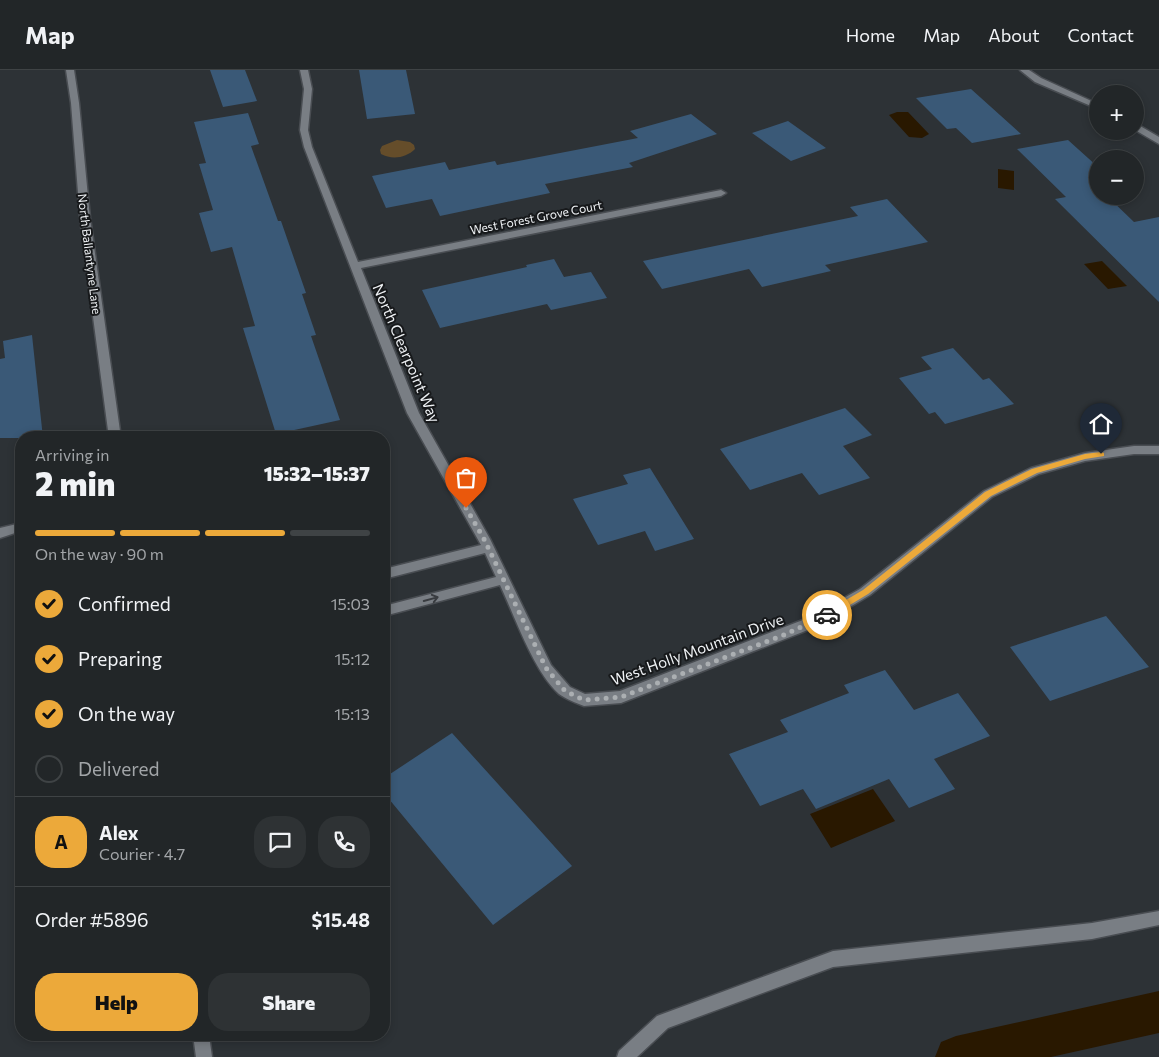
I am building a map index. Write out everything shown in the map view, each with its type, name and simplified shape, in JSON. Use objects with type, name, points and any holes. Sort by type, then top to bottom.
[{"type":"street","name":"North Ballantyne Lane","points":[[70,70],[75,103],[85,218],[114,431]]},
{"type":"street","name":"North Clearpoint Way","points":[[304,70],[308,89],[304,130],[308,147],[412,413],[488,548],[546,668],[565,691],[584,700]]},
{"type":"street","points":[[1024,70],[1038,80],[1089,103]]},
{"type":"street","points":[[1144,132],[1159,141]]},
{"type":"street","name":"West Forest Grove Court","points":[[355,266],[721,193]]},
{"type":"street","name":"West Holly Mountain Drive","points":[[584,700],[621,697],[813,622],[866,592],[988,494],[1035,471],[1085,456],[1134,450],[1159,450]]},
{"type":"street","points":[[0,532],[15,528]]},
{"type":"street","points":[[390,572],[488,548]]},
{"type":"street","points":[[390,609],[502,580]]},
{"type":"street","points":[[626,1057],[663,1022],[833,959],[1092,931],[1159,918]]},
{"type":"street","points":[[202,1041],[204,1057]]},
{"type":"shaded area","points":[[897,112],[908,112],[929,134],[922,138],[909,137],[889,115]]},
{"type":"shaded area","points":[[397,140],[410,142],[414,145],[415,149],[399,157],[381,154],[382,146]]},
{"type":"shaded area","points":[[998,169],[1014,171],[1014,190],[998,188]]},
{"type":"shaded area","points":[[1102,261],[1127,286],[1108,289],[1084,264]]},
{"type":"shaded area","points":[[873,789],[895,821],[831,848],[810,814]]},
{"type":"building","points":[[210,70],[245,70],[257,101],[223,107]]},
{"type":"building","points":[[359,70],[406,70],[415,114],[367,119]]},
{"type":"building","points":[[971,89],[1021,134],[972,143],[956,128],[947,129],[916,98]]},
{"type":"building","points":[[248,113],[259,144],[251,146],[278,221],[281,221],[306,293],[302,294],[316,335],[311,336],[340,420],[290,431],[275,431],[243,328],[255,326],[232,247],[211,252],[199,213],[213,210],[199,164],[206,163],[194,122]]},
{"type":"building","points":[[691,114],[717,134],[629,163],[633,167],[545,184],[550,193],[440,216],[432,199],[386,208],[372,176],[445,162],[449,170],[495,161],[497,165],[638,138],[630,131]]},
{"type":"building","points":[[788,121],[826,148],[791,161],[752,133]]},
{"type":"building","points":[[1068,140],[1089,159],[1089,205],[1116,205],[1134,222],[1159,217],[1159,302],[1055,199],[1066,197],[1017,149]]},
{"type":"building","points":[[887,199],[928,242],[825,265],[831,271],[762,287],[749,269],[662,289],[643,261],[858,216],[850,207]]},
{"type":"building","points":[[554,259],[564,277],[591,272],[607,298],[551,310],[547,304],[440,328],[422,290],[527,267],[526,265]]},
{"type":"building","points":[[32,335],[42,431],[15,431],[15,438],[0,438],[0,359],[5,358],[3,341]]},
{"type":"building","points":[[953,348],[983,380],[989,378],[1014,404],[945,424],[935,412],[929,414],[899,378],[932,369],[921,357]]},
{"type":"building","points":[[845,408],[872,435],[843,446],[870,478],[819,495],[802,473],[750,490],[720,449]]},
{"type":"building","points":[[650,468],[694,539],[655,551],[645,531],[598,545],[573,499],[628,484],[623,475]]},
{"type":"building","points":[[1106,616],[1149,667],[1050,701],[1010,647]]},
{"type":"building","points":[[885,670],[914,710],[958,693],[990,736],[934,759],[955,789],[909,808],[889,779],[816,809],[803,789],[760,806],[729,754],[788,732],[780,720],[849,693],[844,685]]},
{"type":"building","points":[[452,733],[572,866],[493,925],[390,800],[390,774]]},
{"type":"waterway","points":[[956,1057],[1159,1012]]},
{"type":"way so far","points":[[466,508],[484,539],[502,580],[546,668],[565,691],[584,700],[621,697],[784,635],[827,615]]},
{"type":"route","points":[[827,615],[866,592],[967,509],[1010,481],[1035,471],[1085,456],[1101,454]]}]
